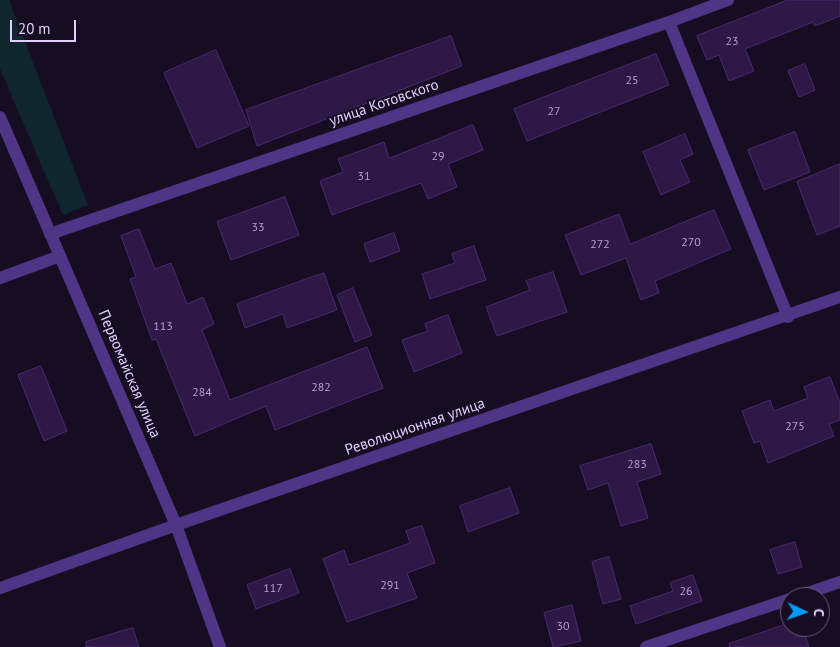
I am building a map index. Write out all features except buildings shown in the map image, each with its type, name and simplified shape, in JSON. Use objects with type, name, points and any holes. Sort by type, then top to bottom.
[{"type":"street","name":"улица Котовского","points":[[50,234],[669,22],[728,0]]},
{"type":"street","points":[[669,22],[788,317]]},
{"type":"street","name":"Первомайская улица","points":[[0,117],[176,525],[220,647]]},
{"type":"street","points":[[0,278],[60,256]]},
{"type":"street","name":"Революционная улица","points":[[0,588],[176,525],[788,317],[840,297]]},
{"type":"street","points":[[825,587],[840,582]]},
{"type":"street","points":[[646,647],[780,602]]},
{"type":"shaded area","points":[[0,0],[9,0],[88,205],[63,215],[0,69]]}]
